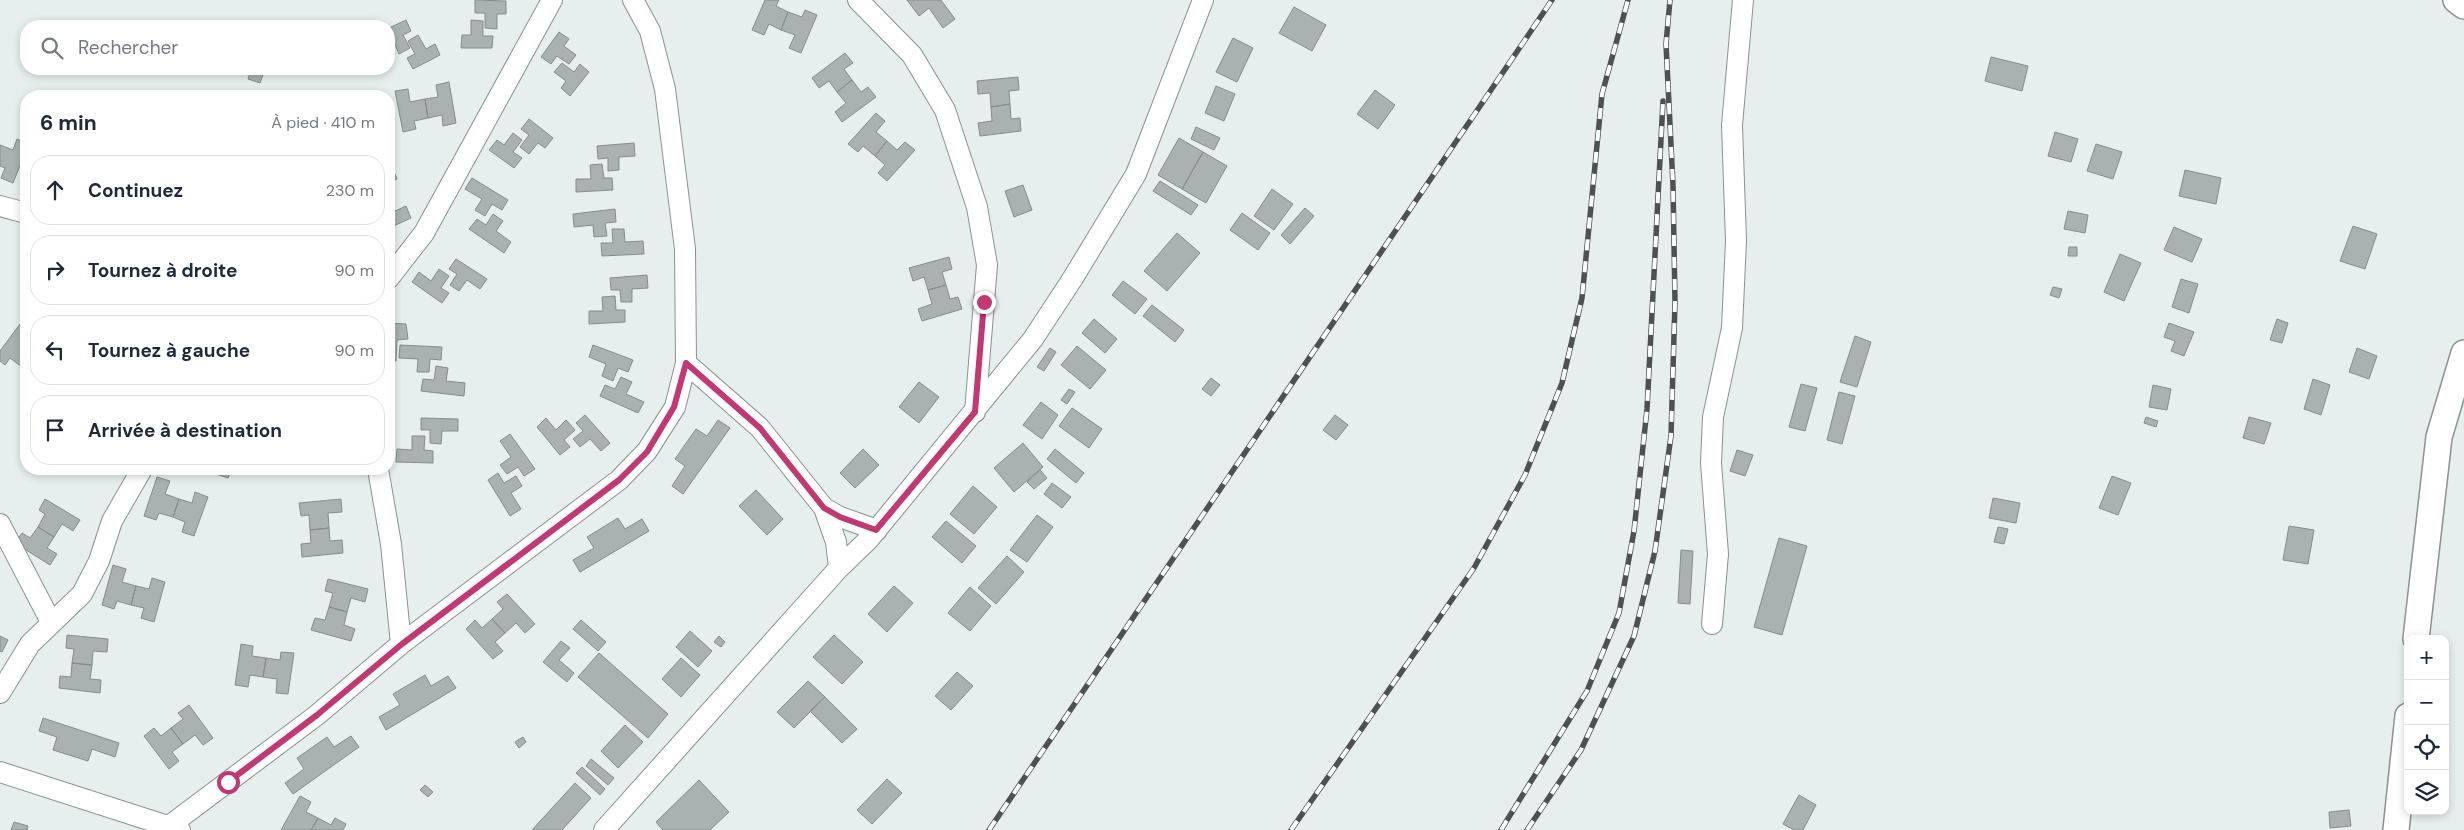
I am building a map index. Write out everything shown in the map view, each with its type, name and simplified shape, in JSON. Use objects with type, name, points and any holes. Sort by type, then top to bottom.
[{"type":"street","points":[[395,270],[424,233],[552,0]]},
{"type":"street","points":[[0,772],[174,828],[317,715],[402,644],[619,480],[647,452],[674,407],[686,363],[685,249],[665,89],[650,31],[633,0]]},
{"type":"street","points":[[858,0],[912,55],[945,110],[977,207],[987,265],[975,412]]},
{"type":"street","points":[[604,830],[839,568],[876,530],[975,412],[1033,339],[1136,174],[1203,0]]},
{"type":"street","points":[[1712,624],[1718,554],[1711,463],[1713,417],[1732,328],[1736,241],[1732,125],[1743,0]]},
{"type":"street","points":[[2456,0],[2464,6]]},
{"type":"street","points":[[0,206],[20,211]]},
{"type":"street","points":[[2416,635],[2439,437],[2464,354]]},
{"type":"street","points":[[686,363],[760,428],[824,508],[836,542],[839,568]]},
{"type":"street","points":[[0,693],[30,644],[82,594],[99,561],[112,521],[139,475]]},
{"type":"street","points":[[379,475],[391,544],[402,644]]},
{"type":"street","points":[[824,508],[840,517],[876,530]]},
{"type":"street","points":[[0,524],[51,622]]},
{"type":"street","points":[[2396,830],[2407,725]]},
{"type":"building","points":[[475,0],[506,1],[506,14],[497,14],[497,29],[485,28],[485,13],[475,13]]},
{"type":"building","points":[[765,0],[779,0],[776,6],[788,12],[781,30],[769,24],[764,35],[752,30]]},
{"type":"building","points":[[907,0],[941,0],[955,19],[943,28],[929,8],[919,16]]},
{"type":"building","points":[[1294,7],[1326,25],[1312,51],[1279,33]]},
{"type":"building","points":[[805,10],[817,15],[801,53],[789,48],[795,35],[781,30],[788,12],[802,17]]},
{"type":"building","points":[[406,20],[411,31],[403,35],[410,48],[399,54],[395,45],[395,25]]},
{"type":"building","points":[[471,20],[483,21],[483,36],[493,36],[492,48],[461,48],[462,35],[471,35]]},
{"type":"building","points":[[559,32],[569,39],[564,46],[576,55],[569,64],[557,56],[551,64],[541,57]]},
{"type":"building","points":[[418,35],[426,49],[435,44],[440,55],[413,69],[407,58],[415,54],[408,41]]},
{"type":"building","points":[[1233,38],[1253,48],[1237,82],[1216,72]]},
{"type":"building","points":[[845,53],[853,63],[844,69],[852,80],[837,92],[829,81],[819,88],[812,78]]},
{"type":"building","points":[[1991,57],[2028,66],[2022,91],[1985,81]]},
{"type":"building","points":[[562,63],[574,72],[580,64],[589,72],[570,96],[561,88],[566,81],[554,72]]},
{"type":"building","points":[[249,75],[263,75],[260,83],[248,79]]},
{"type":"building","points":[[1018,77],[1019,90],[1009,91],[1010,104],[991,107],[990,93],[978,94],[977,81]]},
{"type":"building","points":[[852,80],[861,92],[868,87],[876,97],[842,122],[835,112],[846,103],[837,92]]},
{"type":"building","points":[[449,82],[456,123],[443,126],[442,115],[428,118],[425,99],[438,97],[436,85]]},
{"type":"building","points":[[1216,86],[1235,94],[1224,121],[1205,113]]},
{"type":"building","points":[[408,89],[410,102],[425,99],[428,118],[414,121],[416,129],[403,132],[395,91]]},
{"type":"building","points":[[1375,90],[1395,105],[1378,129],[1357,114]]},
{"type":"building","points":[[1010,104],[1011,119],[1020,118],[1021,131],[980,136],[978,123],[992,121],[991,107]]},
{"type":"building","points":[[876,113],[885,121],[876,132],[887,141],[875,156],[863,146],[858,152],[848,144]]},
{"type":"building","points":[[529,119],[553,138],[545,148],[538,143],[529,154],[520,147],[529,135],[521,129]]},
{"type":"building","points":[[1196,127],[1220,138],[1214,150],[1191,139]]},
{"type":"building","points":[[2055,132],[2078,139],[2071,162],[2048,156]]},
{"type":"building","points":[[513,133],[522,140],[513,152],[522,158],[514,168],[489,150],[497,140],[504,145]]},
{"type":"building","points":[[1179,138],[1203,152],[1182,189],[1158,175]]},
{"type":"building","points":[[17,139],[20,140],[20,166],[13,183],[1,178],[5,168],[0,166],[0,145],[13,150]]},
{"type":"building","points":[[887,141],[897,150],[905,142],[915,150],[887,181],[878,173],[885,165],[875,156]]},
{"type":"building","points":[[634,143],[635,156],[619,157],[619,170],[608,171],[608,158],[598,159],[597,146]]},
{"type":"building","points":[[2096,144],[2122,152],[2113,179],[2087,171]]},
{"type":"building","points":[[1203,152],[1227,166],[1206,203],[1182,189]]},
{"type":"building","points":[[602,164],[604,178],[612,178],[613,190],[576,192],[576,179],[591,179],[590,165]]},
{"type":"building","points":[[2185,170],[2221,178],[2216,204],[2179,196]]},
{"type":"building","points":[[472,178],[508,200],[502,210],[492,204],[485,216],[475,210],[482,199],[465,189]]},
{"type":"building","points":[[1160,181],[1198,205],[1191,215],[1153,191]]},
{"type":"building","points":[[1023,185],[1032,210],[1014,217],[1005,191]]},
{"type":"building","points":[[1272,189],[1293,204],[1274,230],[1254,216]]},
{"type":"building","points":[[406,206],[411,218],[395,225],[395,211]]},
{"type":"building","points":[[1305,208],[1314,216],[1290,244],[1281,235]]},
{"type":"building","points":[[615,209],[616,222],[605,223],[607,236],[594,237],[593,225],[574,227],[573,214]]},
{"type":"building","points":[[2068,211],[2088,215],[2085,233],[2064,229]]},
{"type":"building","points":[[1242,213],[1270,233],[1258,250],[1230,230]]},
{"type":"building","points":[[493,214],[503,221],[496,231],[511,242],[504,253],[469,229],[477,219],[486,225]]},
{"type":"building","points":[[2353,226],[2377,234],[2365,269],[2340,261]]},
{"type":"building","points":[[2174,227],[2202,239],[2192,262],[2164,250]]},
{"type":"building","points":[[612,229],[624,229],[625,242],[643,241],[644,254],[602,256],[601,243],[613,243]]},
{"type":"building","points":[[1177,233],[1200,253],[1167,291],[1144,271]]},
{"type":"building","points":[[2069,247],[2077,247],[2077,256],[2068,256]]},
{"type":"building","points":[[2120,254],[2141,263],[2124,301],[2104,292]]},
{"type":"building","points":[[949,257],[952,269],[942,272],[946,285],[928,290],[924,277],[913,281],[909,268]]},
{"type":"building","points":[[456,259],[487,279],[480,289],[467,280],[459,291],[450,285],[457,274],[449,269]]},
{"type":"building","points":[[439,269],[449,276],[441,288],[449,293],[442,303],[412,282],[419,272],[431,281]]},
{"type":"building","points":[[647,275],[648,288],[632,289],[632,302],[621,302],[620,290],[611,290],[610,278]]},
{"type":"building","points":[[2181,279],[2198,284],[2189,313],[2172,307]]},
{"type":"building","points":[[1123,281],[1147,299],[1135,314],[1112,295]]},
{"type":"building","points":[[946,285],[950,299],[958,297],[962,309],[922,321],[918,309],[932,304],[928,290]]},
{"type":"building","points":[[2053,287],[2062,289],[2059,298],[2050,295]]},
{"type":"building","points":[[615,296],[616,310],[625,310],[625,322],[589,324],[589,311],[603,311],[602,297]]},
{"type":"building","points":[[1152,305],[1184,330],[1175,342],[1143,316]]},
{"type":"building","points":[[1094,319],[1117,339],[1105,353],[1082,333]]},
{"type":"building","points":[[2277,319],[2288,323],[2282,343],[2270,340]]},
{"type":"building","points":[[395,323],[406,324],[408,339],[397,340],[396,361]]},
{"type":"building","points":[[2169,323],[2194,332],[2184,356],[2171,351],[2175,341],[2164,337]]},
{"type":"building","points":[[20,324],[20,366],[10,358],[5,365],[0,361],[0,351]]},
{"type":"building","points":[[1855,336],[1871,342],[1857,387],[1840,382]]},
{"type":"building","points":[[400,345],[442,347],[441,360],[430,359],[429,372],[417,372],[418,359],[399,358]]},
{"type":"building","points":[[593,345],[633,360],[628,372],[618,368],[613,381],[602,376],[606,364],[589,357]]},
{"type":"building","points":[[1077,346],[1106,370],[1090,389],[1061,365]]},
{"type":"building","points":[[1050,348],[1056,352],[1044,371],[1037,367]]},
{"type":"building","points":[[2357,348],[2377,356],[2369,379],[2349,372]]},
{"type":"building","points":[[436,366],[448,368],[446,381],[465,383],[464,396],[421,391],[423,379],[434,380]]},
{"type":"building","points":[[621,377],[632,382],[626,394],[644,402],[638,413],[600,396],[605,385],[615,389]]},
{"type":"building","points":[[1211,378],[1220,385],[1211,396],[1202,389]]},
{"type":"building","points":[[2313,379],[2330,385],[2321,415],[2304,409]]},
{"type":"building","points":[[919,382],[939,397],[919,423],[899,407]]},
{"type":"building","points":[[1801,384],[1817,388],[1805,431],[1789,427]]},
{"type":"building","points":[[2153,385],[2171,389],[2167,410],[2149,407]]},
{"type":"building","points":[[1069,389],[1075,392],[1067,404],[1061,400]]},
{"type":"building","points":[[1839,392],[1855,396],[1842,444],[1827,440]]},
{"type":"building","points":[[1041,402],[1058,415],[1042,439],[1023,425]]},
{"type":"building","points":[[1072,408],[1102,429],[1089,448],[1059,426]]},
{"type":"building","points":[[585,415],[610,443],[601,451],[590,439],[580,447],[573,439],[583,431],[576,423]]},
{"type":"building","points":[[1335,415],[1348,425],[1336,440],[1323,430]]},
{"type":"building","points":[[2146,417],[2158,421],[2156,427],[2144,423]]},
{"type":"building","points":[[2249,417],[2271,423],[2264,444],[2243,438]]},
{"type":"building","points":[[421,418],[458,419],[458,431],[442,431],[441,444],[430,443],[430,430],[421,430]]},
{"type":"building","points":[[546,418],[556,430],[566,420],[575,430],[564,440],[570,447],[560,455],[537,427]]},
{"type":"building","points":[[718,420],[730,428],[683,494],[672,486],[685,466],[675,459],[696,429],[707,436]]},
{"type":"building","points":[[510,434],[535,469],[524,476],[518,467],[507,474],[500,465],[511,457],[500,441]]},
{"type":"building","points":[[412,436],[425,436],[424,450],[433,451],[433,463],[396,462],[397,449],[412,450]]},
{"type":"building","points":[[1023,443],[1043,467],[1014,492],[994,468]]},
{"type":"building","points":[[863,449],[879,465],[855,488],[840,473]]},
{"type":"building","points":[[1055,449],[1084,473],[1076,483],[1047,459]]},
{"type":"building","points":[[1737,450],[1753,455],[1745,476],[1730,471]]},
{"type":"building","points":[[1040,470],[1047,478],[1034,489],[1027,482]]},
{"type":"building","points":[[498,473],[504,483],[516,476],[522,486],[511,493],[521,509],[510,516],[488,480]]},
{"type":"building","points":[[2112,476],[2131,483],[2118,515],[2099,508]]},
{"type":"building","points":[[157,477],[170,481],[165,494],[179,499],[173,517],[159,513],[156,520],[144,516]]},
{"type":"building","points":[[1052,483],[1071,497],[1062,508],[1044,494]]},
{"type":"building","points":[[973,486],[997,507],[974,534],[950,514]]},
{"type":"building","points":[[756,490],[783,519],[767,535],[739,506]]},
{"type":"building","points":[[195,492],[208,497],[194,536],[182,532],[185,522],[173,517],[179,499],[192,503]]},
{"type":"building","points":[[1993,498],[2020,503],[2016,523],[1989,518]]},
{"type":"building","points":[[45,499],[80,520],[73,531],[62,524],[54,537],[38,527],[45,514],[39,510]]},
{"type":"building","points":[[341,499],[342,512],[328,513],[329,528],[310,530],[309,515],[301,516],[299,503]]},
{"type":"building","points":[[1037,515],[1053,527],[1027,562],[1010,550]]},
{"type":"building","points":[[618,518],[625,529],[642,519],[649,531],[580,572],[573,560],[594,548],[587,537]]},
{"type":"building","points":[[946,521],[976,546],[962,563],[932,537]]},
{"type":"building","points":[[2289,526],[2314,530],[2308,564],[2283,560]]},
{"type":"building","points":[[38,527],[54,537],[47,548],[57,554],[50,565],[15,543],[22,533],[30,538]]},
{"type":"building","points":[[1998,527],[2008,529],[2004,544],[1994,542]]},
{"type":"building","points":[[329,528],[330,541],[342,540],[343,553],[302,557],[301,544],[311,543],[310,530]]},
{"type":"building","points":[[1779,538],[1807,546],[1782,635],[1754,627]]},
{"type":"building","points":[[1681,550],[1693,551],[1690,604],[1678,603]]},
{"type":"building","points":[[1007,556],[1024,572],[996,604],[978,588]]},
{"type":"building","points":[[113,565],[126,569],[122,582],[136,586],[131,605],[117,601],[114,609],[102,605]]},
{"type":"building","points":[[152,578],[165,582],[154,622],[141,618],[144,608],[131,605],[136,586],[149,589]]},
{"type":"building","points":[[328,579],[368,589],[365,602],[351,598],[347,612],[329,607],[333,593],[325,591]]},
{"type":"building","points":[[894,586],[913,603],[887,632],[868,614]]},
{"type":"building","points":[[970,587],[991,606],[970,631],[948,613]]},
{"type":"building","points":[[507,594],[535,624],[525,633],[516,623],[505,633],[492,619],[503,609],[497,602]]},
{"type":"building","points":[[329,607],[347,612],[344,625],[355,629],[351,641],[311,630],[315,618],[325,620]]},
{"type":"building","points":[[492,619],[505,633],[495,642],[503,651],[493,659],[466,629],[475,620],[482,628]]},
{"type":"building","points":[[581,620],[606,642],[598,651],[573,629]]},
{"type":"building","points":[[690,631],[712,651],[698,667],[676,647]]},
{"type":"building","points":[[67,635],[108,639],[107,652],[93,651],[92,665],[72,663],[74,649],[66,648]]},
{"type":"building","points":[[834,635],[863,662],[842,684],[813,657]]},
{"type":"building","points":[[0,636],[8,640],[2,652],[0,651]]},
{"type":"building","points":[[719,636],[725,642],[721,647],[714,642]]},
{"type":"building","points":[[561,641],[570,648],[559,660],[574,673],[567,682],[543,662]]},
{"type":"building","points":[[241,644],[253,646],[252,656],[266,658],[263,677],[250,675],[248,687],[235,685]]},
{"type":"building","points":[[281,652],[294,653],[288,694],[276,693],[277,679],[263,677],[266,658],[280,660]]},
{"type":"building","points":[[599,653],[668,714],[648,738],[578,677]]},
{"type":"building","points":[[681,658],[700,675],[681,697],[662,679]]},
{"type":"building","points":[[72,663],[92,665],[90,679],[101,680],[100,693],[59,688],[60,676],[71,677]]},
{"type":"building","points":[[957,672],[973,686],[951,710],[935,696]]},
{"type":"building","points":[[425,675],[431,686],[448,676],[456,688],[386,730],[379,717],[400,705],[393,694]]},
{"type":"building","points":[[808,681],[825,697],[794,728],[777,712]]},
{"type":"building","points":[[825,697],[857,729],[842,743],[810,711]]},
{"type":"building","points":[[189,705],[213,738],[203,745],[195,735],[183,744],[171,728],[183,719],[178,713]]},
{"type":"building","points":[[43,718],[119,743],[115,757],[92,749],[88,761],[53,750],[57,737],[39,731]]},
{"type":"building","points":[[625,725],[643,742],[618,768],[601,751]]},
{"type":"building","points":[[154,728],[161,736],[171,728],[183,744],[172,752],[179,761],[169,769],[144,736]]},
{"type":"building","points":[[351,736],[359,747],[293,794],[285,783],[304,769],[297,758],[327,737],[334,747]]},
{"type":"building","points":[[523,737],[526,742],[519,748],[515,742]]},
{"type":"building","points":[[591,759],[614,778],[608,785],[586,766]]},
{"type":"building","points":[[582,767],[605,789],[600,795],[576,773]]},
{"type":"building","points":[[887,779],[902,793],[872,824],[857,810]]},
{"type":"building","points":[[699,780],[729,812],[710,830],[663,830],[656,822]]},
{"type":"building","points":[[575,783],[591,798],[562,830],[532,830]]},
{"type":"building","points":[[425,785],[433,792],[428,797],[420,790]]},
{"type":"building","points":[[1799,795],[1816,805],[1803,830],[1794,830],[1783,824]]},
{"type":"building","points":[[300,796],[311,802],[306,812],[318,818],[311,830],[281,830]]},
{"type":"building","points":[[2349,810],[2351,826],[2330,828],[2329,812]]},
{"type":"building","points":[[318,818],[331,825],[335,818],[346,824],[343,830],[311,830]]},
{"type":"building","points":[[14,822],[28,826],[27,830],[11,830]]},
{"type":"railway","points":[[989,830],[1552,0]]},
{"type":"railway","points":[[1291,830],[1474,568],[1525,475],[1562,383],[1582,298],[1602,94],[1628,0]]},
{"type":"railway","points":[[1527,830],[1581,750],[1634,636],[1655,551],[1671,436],[1675,302],[1673,185],[1666,44],[1670,0]]},
{"type":"railway","points":[[1501,830],[1587,691],[1619,613],[1634,531],[1647,409],[1663,101]]},
{"type":"route","points":[[228,782],[317,715],[402,644],[619,480],[647,452],[674,407],[686,363],[760,428],[797,471],[824,508],[840,517],[876,530],[975,412],[984,302]]}]
